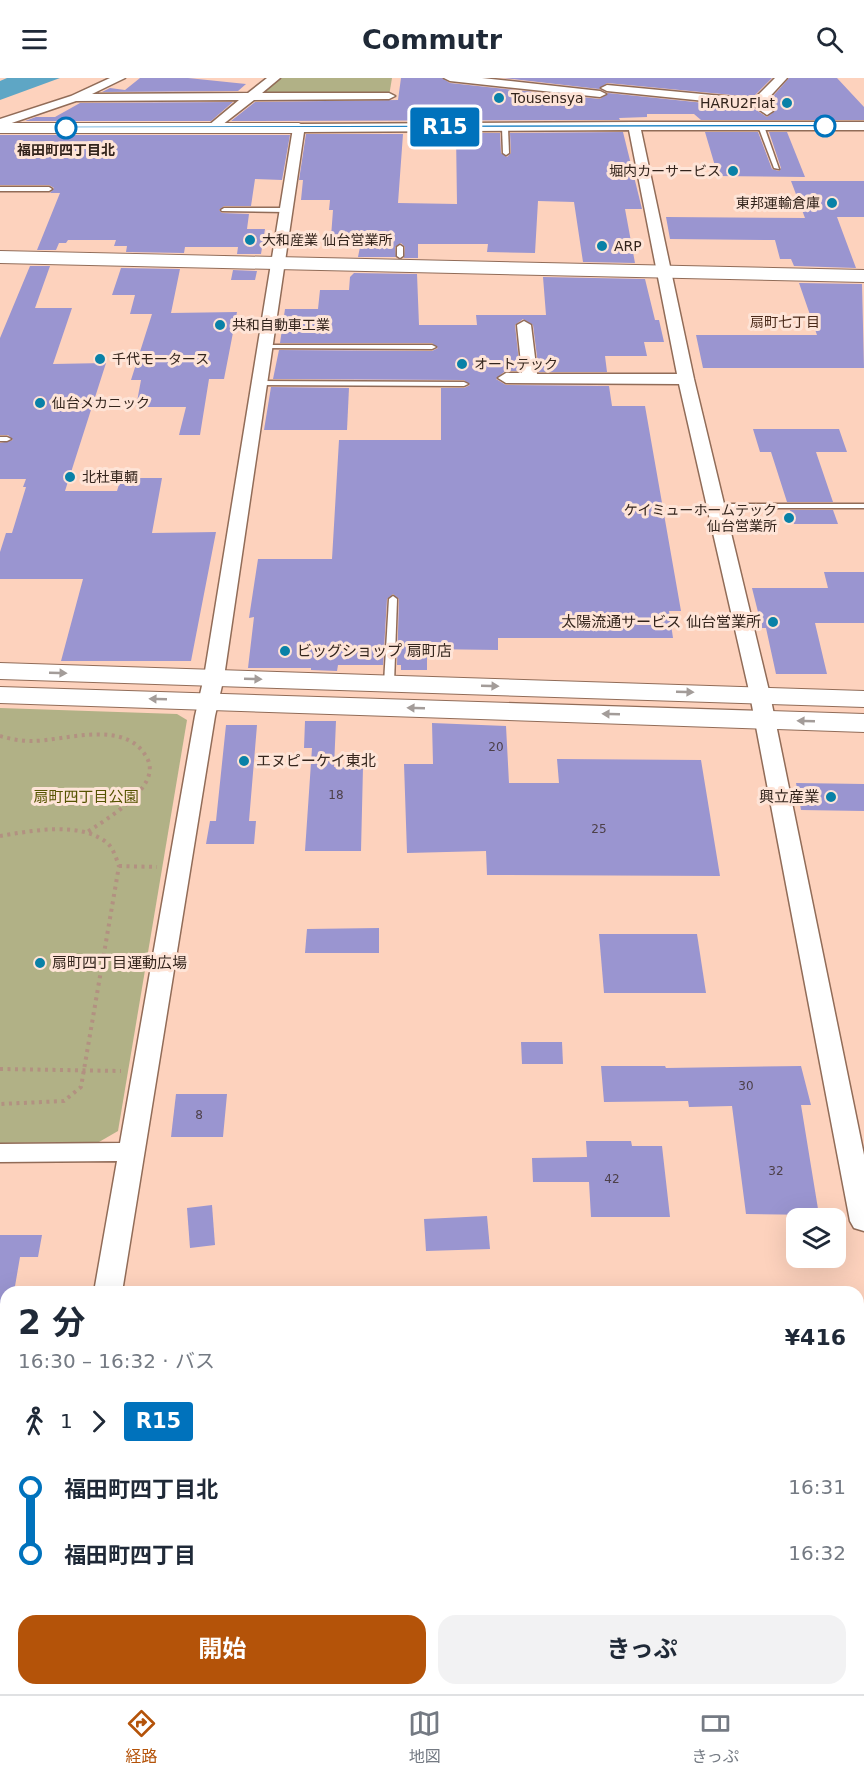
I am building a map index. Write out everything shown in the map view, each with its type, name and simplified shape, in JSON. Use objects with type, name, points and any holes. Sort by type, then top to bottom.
[{"type":"street","points":[[0,123],[75,98],[119,78]]},
{"type":"street","points":[[213,128],[274,78]]},
{"type":"street","points":[[450,78],[607,87],[757,103],[784,126]]},
{"type":"street","points":[[757,103],[781,78]]},
{"type":"street","points":[[565,127],[607,87]]},
{"type":"street","points":[[75,98],[250,98],[390,107],[505,128],[864,126]]},
{"type":"street","points":[[0,128],[299,128],[390,107]]},
{"type":"street","points":[[634,126],[686,378],[762,707],[864,1221]]},
{"type":"street","points":[[109,1286],[211,689],[299,128]]},
{"type":"street","points":[[0,249],[279,258],[864,267]]},
{"type":"street","points":[[0,257],[279,258],[400,251],[864,276]]},
{"type":"street","points":[[524,325],[530,378]]},
{"type":"street","points":[[506,378],[686,378]]},
{"type":"street","points":[[0,671],[211,689],[762,707],[864,699]]},
{"type":"street","points":[[0,695],[389,683],[762,707],[864,723]]},
{"type":"street","points":[[0,1153],[131,1152]]},
{"type":"lane","points":[[761,126],[777,168]]},
{"type":"lane","points":[[505,128],[507,153]]},
{"type":"lane","points":[[0,189],[49,189]]},
{"type":"lane","points":[[224,210],[286,210]]},
{"type":"lane","points":[[265,346],[432,347]]},
{"type":"lane","points":[[259,383],[464,384]]},
{"type":"lane","points":[[716,506],[864,506]]},
{"type":"lane","points":[[389,683],[393,599]]},
{"type":"path","points":[[0,736],[33,741],[81,734],[104,735],[128,742],[141,749],[151,761],[152,773],[144,788],[86,834]]},
{"type":"path","points":[[0,836],[41,831],[86,834],[105,841],[114,852],[119,866],[81,1087],[64,1101],[0,1104]]},
{"type":"path","points":[[119,866],[162,867]]},
{"type":"path","points":[[0,1069],[84,1068],[128,1071]]},
{"type":"green space","points":[[274,78],[392,78],[389,96],[250,98]]},
{"type":"green space","name":"扇町四丁目公園","points":[[0,708],[177,714],[187,720],[118,1131],[99,1142],[0,1143]]},
{"type":"water","points":[[7,78],[60,78],[0,100],[0,81]]},
{"type":"building","points":[[140,78],[188,78],[246,84],[238,91],[102,92],[110,88],[125,90]]},
{"type":"building","points":[[401,78],[442,78],[450,83],[600,99],[608,93],[753,108],[767,117],[775,111],[767,103],[789,78],[837,78],[864,107],[864,120],[701,120],[694,114],[647,114],[647,117],[619,118],[620,120],[231,121],[255,102],[398,100]]},
{"type":"building","points":[[503,78],[772,78],[753,97],[607,83],[599,89]]},
{"type":"building","points":[[233,102],[211,121],[25,121],[36,117],[55,117],[80,103]]},
{"type":"building","points":[[623,132],[642,209],[625,209],[635,263],[583,262],[574,202],[538,201],[535,253],[487,252],[488,244],[418,244],[418,258],[404,258],[405,247],[401,243],[395,247],[396,257],[358,257],[362,237],[331,237],[333,210],[329,210],[330,200],[301,200],[303,180],[299,180],[306,134],[403,134],[398,203],[457,204],[456,133],[500,133],[501,153],[507,157],[511,153],[510,133]]},
{"type":"building","points":[[705,132],[758,132],[772,169],[779,171],[781,168],[769,132],[787,132],[805,177],[718,176]]},
{"type":"building","points":[[0,135],[290,135],[282,180],[255,179],[251,206],[224,206],[219,210],[222,213],[249,214],[247,229],[265,229],[261,254],[237,254],[238,247],[185,247],[184,253],[126,252],[127,246],[114,246],[116,240],[68,240],[66,243],[59,243],[56,250],[37,250],[60,193],[50,193],[54,188],[49,185],[0,185]]},
{"type":"building","points":[[791,181],[864,181],[864,217],[837,217],[856,268],[794,266],[791,259],[780,259],[775,240],[670,239],[666,217],[805,218]]},
{"type":"building","points":[[30,266],[50,266],[35,308],[72,308],[53,364],[106,363],[65,491],[117,491],[121,478],[162,478],[152,533],[216,532],[191,661],[61,661],[83,579],[0,579],[0,552],[6,533],[12,533],[26,487],[23,487],[26,479],[0,479],[0,443],[13,440],[8,435],[0,435],[0,338]]},
{"type":"building","points":[[121,268],[180,269],[171,313],[237,312],[224,379],[209,379],[200,435],[179,435],[186,407],[136,407],[141,380],[131,380],[152,314],[130,314],[135,295],[112,295]]},
{"type":"building","points":[[233,270],[257,271],[255,280],[231,280]]},
{"type":"building","points":[[354,273],[417,274],[419,325],[477,325],[476,315],[546,315],[543,277],[645,279],[655,320],[659,320],[664,342],[644,342],[647,356],[605,356],[607,372],[539,372],[533,325],[523,319],[515,325],[520,371],[505,371],[496,379],[506,385],[609,386],[612,406],[645,406],[681,611],[669,611],[673,638],[498,638],[498,650],[427,649],[427,670],[401,670],[401,665],[397,665],[399,599],[393,594],[387,599],[383,665],[338,665],[337,671],[311,670],[311,668],[248,668],[254,617],[249,618],[258,559],[332,559],[339,440],[441,440],[441,388],[464,388],[470,385],[464,380],[273,379],[279,350],[432,351],[438,348],[432,343],[280,343],[285,309],[318,309],[320,290],[349,290],[350,277]]},
{"type":"building","points":[[799,283],[862,284],[864,368],[703,368],[696,335],[817,335]]},
{"type":"building","points":[[271,387],[349,388],[347,430],[264,430]]},
{"type":"building","points":[[753,429],[839,429],[847,452],[816,452],[833,502],[787,502],[771,452],[760,452]]},
{"type":"building","points":[[790,510],[833,510],[838,524],[794,524]]},
{"type":"building","points":[[824,572],[864,572],[864,623],[815,623],[827,674],[776,674],[766,628],[762,628],[752,588],[828,588]]},
{"type":"building","points":[[305,721],[336,721],[334,767],[363,767],[361,851],[305,851],[312,748],[304,748]]},
{"type":"building","points":[[432,723],[506,726],[509,783],[559,783],[557,759],[701,760],[720,876],[487,875],[486,851],[407,853],[404,764],[433,764]]},
{"type":"building","points":[[226,725],[257,725],[249,821],[256,821],[254,844],[206,844],[210,821],[216,821]]},
{"type":"building","name":"興立産業","points":[[796,783],[864,784],[864,811],[801,810]]},
{"type":"building","points":[[379,928],[379,953],[305,953],[307,929]]},
{"type":"building","points":[[599,934],[697,934],[706,993],[604,993]]},
{"type":"building","points":[[521,1042],[562,1042],[563,1064],[522,1064]]},
{"type":"building","points":[[601,1066],[665,1066],[666,1068],[801,1066],[811,1105],[801,1105],[818,1208],[786,1208],[786,1215],[746,1214],[732,1106],[689,1107],[688,1101],[604,1102]]},
{"type":"building","points":[[176,1094],[227,1094],[223,1137],[171,1137]]},
{"type":"building","points":[[586,1141],[631,1141],[632,1146],[662,1146],[670,1217],[591,1217],[589,1182],[533,1182],[532,1158],[587,1157]]},
{"type":"building","points":[[212,1205],[215,1245],[190,1248],[187,1208]]},
{"type":"building","points":[[487,1216],[490,1249],[426,1251],[424,1219]]},
{"type":"building","points":[[0,1235],[42,1235],[38,1257],[20,1257],[15,1286],[0,1286]]},
{"type":"bus line","name":"R15","points":[[66,128],[825,126]]},
{"type":"place","name":"Tousensya","points":[[499,98]]},
{"type":"place","name":"HARU2Flat","points":[[787,103]]},
{"type":"place","name":"福田町四丁目北","points":[[66,128]]},
{"type":"place","name":"堀内カーサービス","points":[[733,171]]},
{"type":"place","name":"東邦運輸倉庫","points":[[832,203]]},
{"type":"place","name":"大和産業 仙台営業所","points":[[250,240]]},
{"type":"place","name":"ARP","points":[[602,246]]},
{"type":"place","name":"共和自動車工業","points":[[220,325]]},
{"type":"place","name":"千代モータース","points":[[100,359]]},
{"type":"place","name":"オートテック","points":[[462,364]]},
{"type":"place","name":"仙台メカニック","points":[[40,403]]},
{"type":"place","name":"北杜車輌","points":[[70,477]]},
{"type":"place","name":"ケイミューホームテック 仙台営業所","points":[[789,518]]},
{"type":"place","name":"太陽流通サービス 仙台営業所","points":[[773,622]]},
{"type":"place","name":"ビッグショップ 扇町店","points":[[285,651]]},
{"type":"place","name":"エヌピーケイ東北","points":[[244,761]]},
{"type":"place","name":"興立産業","points":[[831,797]]},
{"type":"place","name":"扇町四丁目運動広場","points":[[40,963]]},
{"type":"district","name":"扇町七丁目","points":[[785,322]]}]
